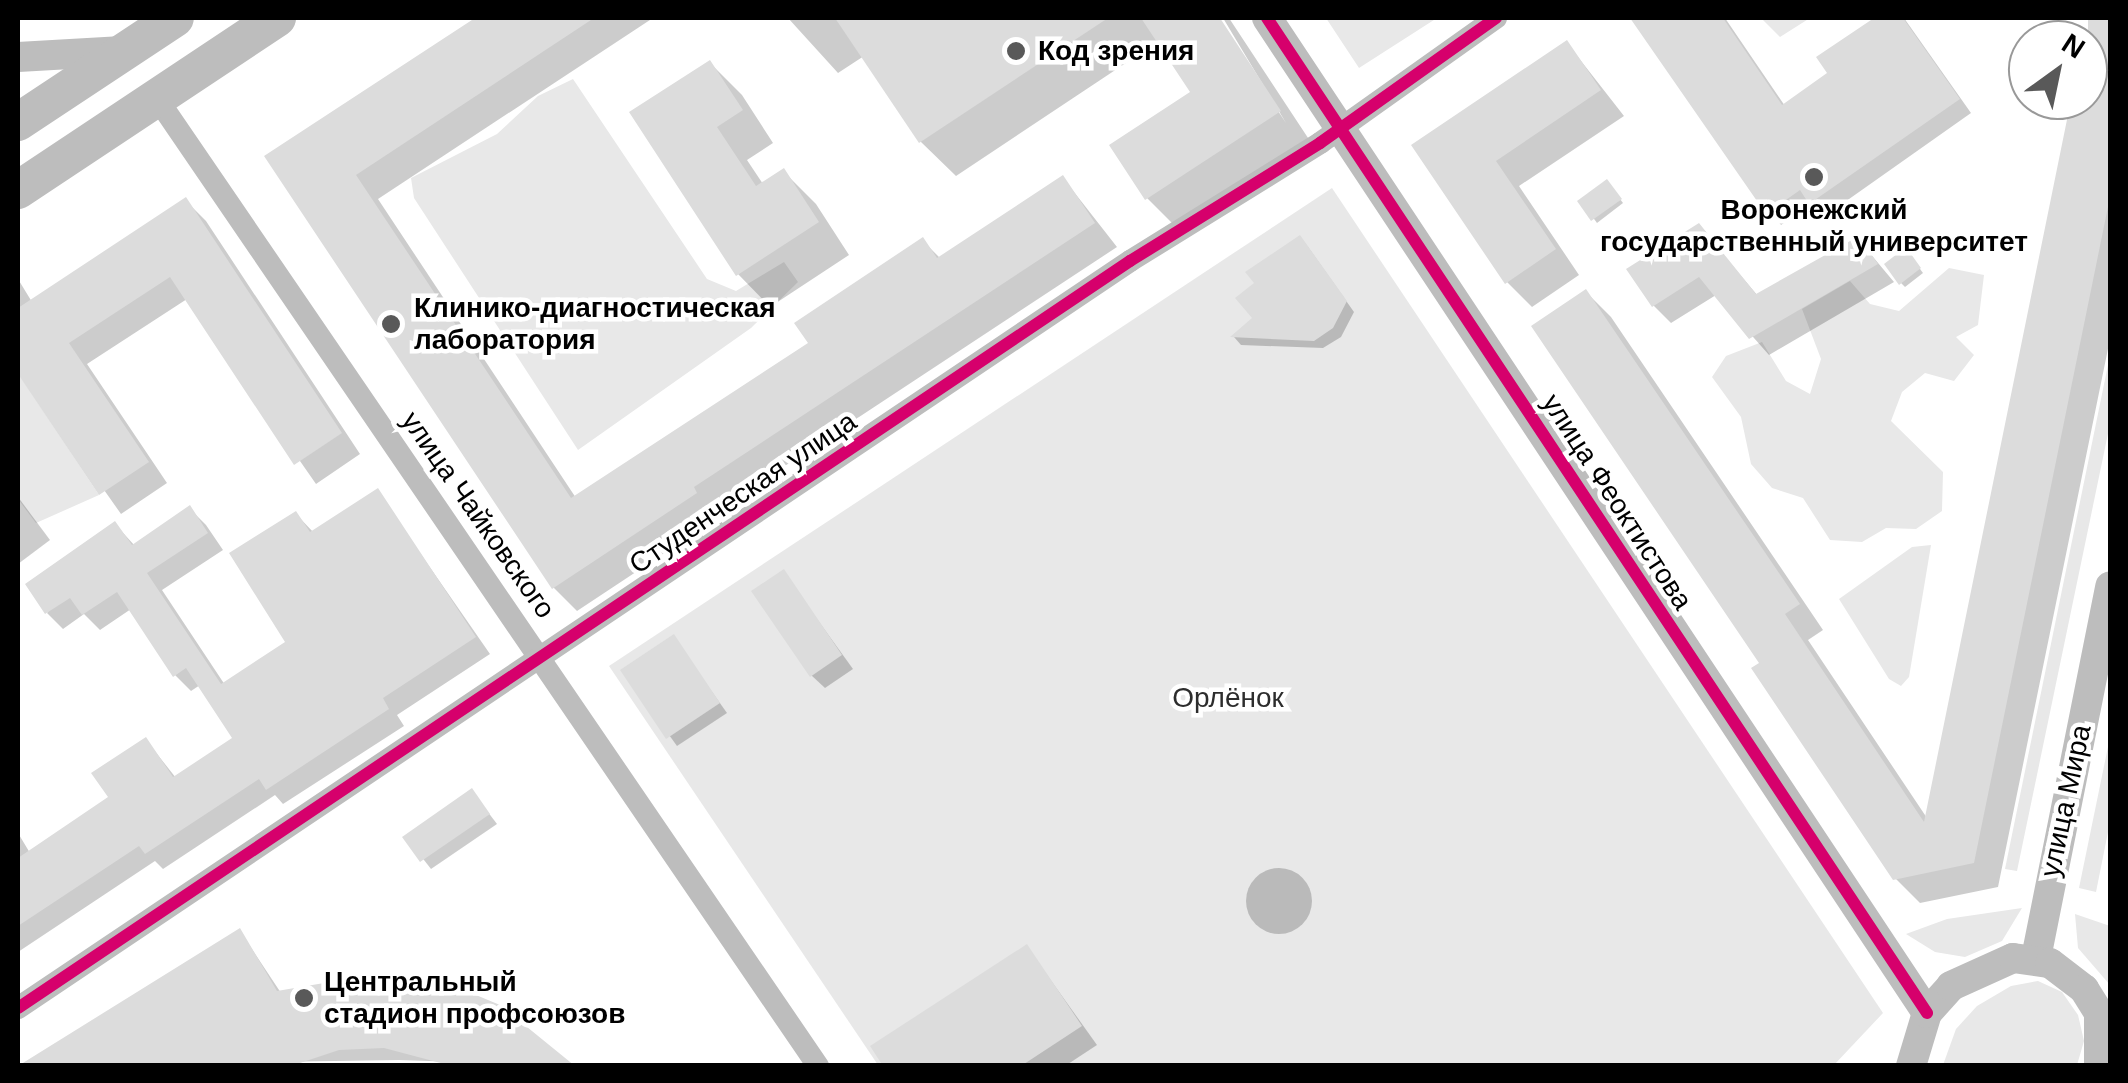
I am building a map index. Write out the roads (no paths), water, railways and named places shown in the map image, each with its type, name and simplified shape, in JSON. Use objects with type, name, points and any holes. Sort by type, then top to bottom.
[{"type":"main road","points":[[18,122],[175,18]]},
{"type":"main road","points":[[18,190],[277,18]]},
{"type":"street","name":"улица Феоктистова","points":[[1267,18],[1927,1013]]},
{"type":"street","name":"Студенческая улица","points":[[18,1008],[1496,18]]},
{"type":"street","points":[[18,57],[124,52]]},
{"type":"street","name":"улица Чайковского","points":[[156,97],[818,1066]]},
{"type":"street","name":"улица Мира","points":[[2036,958],[2110,586]]},
{"type":"street","points":[[1911,1066],[1927,1013],[1966,975],[2013,958],[2036,958],[2063,971],[2093,1000],[2102,1029],[2098,1066]]},
{"type":"place","name":"Код зрения","points":[[1016,51]]},
{"type":"place","name":"Воронежский государственный университет","points":[[1814,177]]},
{"type":"place","name":"Клинико-диагностическая лаборатория","points":[[391,324]]},
{"type":"place","name":"Центральный стадион профсоюзов","points":[[304,998]]},
{"type":"park label","name":"Орлёнок","points":[[1228,698]]}]
